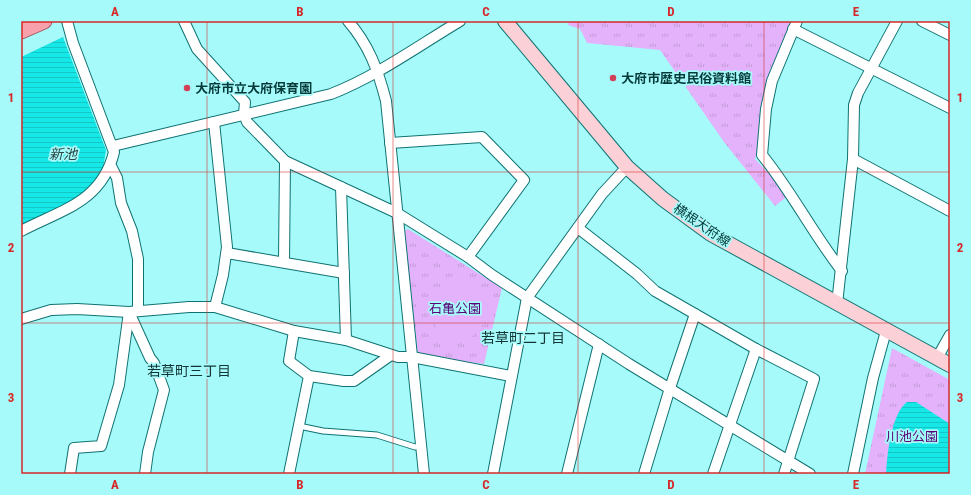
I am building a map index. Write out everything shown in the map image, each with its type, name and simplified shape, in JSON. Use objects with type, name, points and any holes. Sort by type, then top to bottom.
[{"type":"main road","points":[[21,31],[44,21]]},
{"type":"main road","name":"横根大府線","points":[[505,21],[627,167],[663,199],[711,234],[950,365]]},
{"type":"street","points":[[21,231],[76,205],[99,183],[111,166],[114,152],[113,146],[67,21]]},
{"type":"street","points":[[184,21],[196,49],[245,102],[244,114],[247,122],[285,161],[397,213],[468,257],[527,298],[629,364],[810,474]]},
{"type":"street","points":[[348,21],[366,45],[378,71],[386,101],[424,474]]},
{"type":"street","points":[[113,146],[331,94],[354,85],[460,21]]},
{"type":"street","points":[[837,304],[842,271],[853,159],[854,105],[858,93],[897,21]]},
{"type":"street","points":[[922,21],[950,35]]},
{"type":"street","points":[[842,271],[830,255],[790,192],[762,156],[766,109],[772,81],[796,25],[872,68],[950,108]]},
{"type":"street","points":[[214,122],[226,227],[227,253],[215,307]]},
{"type":"street","points":[[390,143],[482,137],[524,180],[468,257]]},
{"type":"street","points":[[853,159],[950,211]]},
{"type":"street","points":[[284,262],[285,161]]},
{"type":"street","points":[[70,474],[74,448],[101,446],[119,385],[134,312],[138,259],[132,231],[121,203],[116,178],[111,166]]},
{"type":"street","points":[[493,474],[527,298],[602,194],[627,167]]},
{"type":"street","points":[[341,187],[346,340]]},
{"type":"street","points":[[578,228],[637,274],[655,291],[756,349],[814,380],[784,474]]},
{"type":"street","points":[[227,253],[344,273]]},
{"type":"street","points":[[21,319],[51,310],[77,309],[134,312],[189,307],[215,307],[294,331],[346,340],[398,358],[412,357],[511,376]]},
{"type":"street","points":[[134,312],[150,358],[154,363],[164,390],[148,452],[145,474]]},
{"type":"street","points":[[644,474],[670,388],[695,314]]},
{"type":"street","points":[[294,331],[290,360],[309,376],[354,381],[391,355]]},
{"type":"street","points":[[853,474],[873,378],[886,331]]},
{"type":"street","points":[[937,358],[950,335]]},
{"type":"street","points":[[567,474],[600,344]]},
{"type":"street","points":[[713,474],[756,349]]},
{"type":"street","points":[[289,474],[309,376]]},
{"type":"lane","points":[[299,426],[323,431],[377,435],[415,447],[421,446]]},
{"type":"green space","points":[[569,21],[792,21],[765,87],[761,140],[755,159],[789,195],[775,206],[724,142],[660,50],[587,43],[580,29],[568,25]]},
{"type":"green space","name":"石亀公園","points":[[408,229],[502,288],[484,364],[418,355],[404,231]]},
{"type":"green space","points":[[456,275],[483,291],[487,299],[488,308],[482,326],[476,333],[469,339],[461,342],[449,343],[440,339],[435,322],[435,309],[437,297],[440,292]]},
{"type":"green space","name":"川池公園","points":[[892,348],[950,380],[950,474],[865,474]]},
{"type":"water","name":"新池","points":[[63,37],[106,150],[103,169],[97,180],[79,198],[56,212],[21,228],[21,57]]},
{"type":"water","points":[[907,402],[916,402],[950,424],[950,474],[886,474],[887,456],[891,435],[897,416]]},
{"type":"place","name":"大府市歴史民俗資料館","points":[[613,78]]},
{"type":"place","name":"大府市立大府保育園","points":[[187,88]]},
{"type":"district","name":"若草町二丁目","points":[[523,338]]},
{"type":"district","name":"若草町三丁目","points":[[189,371]]}]
